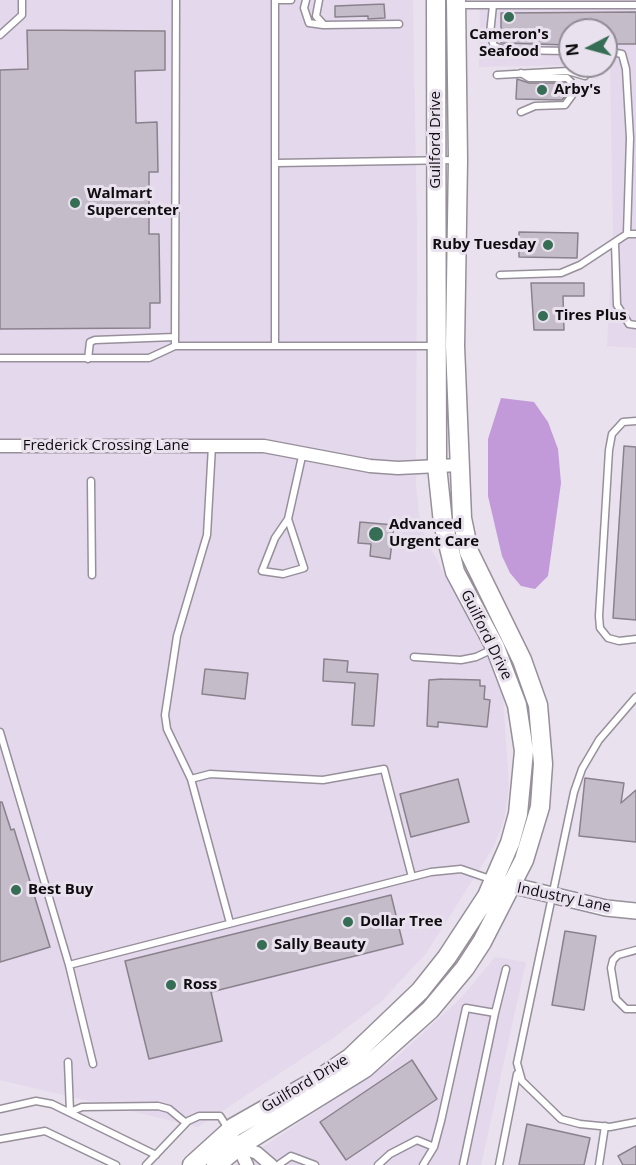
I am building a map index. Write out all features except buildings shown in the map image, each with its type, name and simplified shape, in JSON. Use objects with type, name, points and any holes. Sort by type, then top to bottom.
[{"type":"main road","name":"Guilford Drive","points":[[436,0],[437,466],[443,524],[455,573],[504,643]]},
{"type":"main road","name":"Guilford Drive","points":[[192,1165],[234,1138],[330,1092],[396,1043],[430,1010],[465,968],[502,883],[518,814],[524,773],[523,742],[517,705],[504,643],[464,537],[459,465],[456,346],[458,160],[456,2]]},
{"type":"main road","name":"Guilford Drive","points":[[216,1165],[234,1138]]},
{"type":"street","name":"Frederick Crossing Lane","points":[[0,446],[264,446],[370,466],[459,465]]},
{"type":"street","name":"Industry Lane","points":[[502,883],[553,897],[606,908],[636,911]]},
{"type":"street","points":[[234,1138],[247,1165]]},
{"type":"street","points":[[234,1138],[257,1153],[270,1165]]},
{"type":"lane","points":[[0,35],[22,15],[22,0]]},
{"type":"lane","points":[[175,346],[176,0]]},
{"type":"lane","points":[[275,344],[277,163],[275,0],[291,0]]},
{"type":"lane","points":[[306,0],[304,8],[309,23],[324,25],[399,24]]},
{"type":"lane","points":[[319,0],[316,16],[324,25]]},
{"type":"lane","points":[[456,2],[493,5],[636,4]]},
{"type":"lane","points":[[493,5],[489,34],[494,46],[506,50],[558,51]]},
{"type":"lane","points":[[618,53],[622,54],[626,63],[629,97],[627,234]]},
{"type":"lane","points":[[497,75],[558,72]]},
{"type":"lane","points":[[521,73],[529,78],[567,78],[571,82],[573,94],[565,105],[535,106],[521,112]]},
{"type":"lane","points":[[277,163],[458,160]]},
{"type":"lane","points":[[500,275],[561,273],[580,265],[627,234],[636,234]]},
{"type":"lane","points":[[615,243],[617,305],[629,324],[636,325]]},
{"type":"lane","points":[[88,359],[90,342],[95,340],[175,337]]},
{"type":"lane","points":[[0,358],[149,358],[175,346],[275,344],[456,346]]},
{"type":"lane","points":[[636,421],[623,422],[612,434],[609,450],[599,616],[600,628],[608,638],[619,641],[636,639]]},
{"type":"lane","name":"Frederick Crossing Lane","points":[[212,446],[207,535],[177,636],[165,715],[167,729],[191,779],[230,924]]},
{"type":"lane","points":[[288,519],[304,568],[283,574],[262,571],[275,538],[288,519],[303,452]]},
{"type":"lane","points":[[91,481],[92,575]]},
{"type":"lane","points":[[414,657],[461,660],[476,657],[504,643]]},
{"type":"lane","points":[[499,1165],[518,1073],[517,1063],[553,897],[566,821],[582,769],[598,740],[636,697]]},
{"type":"lane","points":[[0,732],[69,965],[93,1064]]},
{"type":"lane","points":[[191,779],[210,774],[323,780],[384,769],[412,877]]},
{"type":"lane","points":[[69,965],[412,877],[460,869],[502,883]]},
{"type":"lane","points":[[636,950],[618,955],[613,960],[611,968],[616,999],[626,1009],[636,1010]]},
{"type":"lane","points":[[463,1165],[506,969]]},
{"type":"lane","points":[[423,1165],[434,1147],[465,1008],[495,1013]]},
{"type":"lane","points":[[68,1062],[70,1112]]},
{"type":"lane","points":[[518,1073],[531,1093],[561,1119],[605,1126],[636,1122]]},
{"type":"lane","points":[[0,1109],[36,1101],[52,1104],[156,1155]]},
{"type":"lane","points":[[70,1112],[82,1107],[159,1106],[169,1109],[186,1123]]},
{"type":"lane","points":[[146,1165],[186,1123],[199,1116],[220,1116],[234,1138]]},
{"type":"lane","points":[[600,1164],[605,1126]]},
{"type":"lane","points":[[0,1138],[45,1131],[116,1165]]},
{"type":"lane","points":[[378,1165],[390,1154],[417,1140],[434,1147]]},
{"type":"lane","points":[[278,1165],[291,1156],[315,1165]]},
{"type":"shaded area","points":[[0,0],[413,0],[417,233],[416,486],[419,514],[426,539],[487,656],[503,696],[509,788],[504,820],[494,846],[427,952],[381,1002],[332,1039],[198,1127],[0,1080]]},
{"type":"shaded area","points":[[480,0],[636,0],[636,348],[607,346],[613,231],[610,78],[618,78],[618,18],[558,18],[558,65],[479,67]]},
{"type":"shaded area","points":[[501,398],[534,402],[548,422],[558,449],[561,483],[548,576],[535,589],[521,586],[510,573],[502,556],[488,496],[488,439]]},
{"type":"shaded area","points":[[495,957],[526,962],[481,1165],[236,1165],[396,1058],[462,997]]},
{"type":"place","name":"Cameron's Seafood","points":[[509,17]]},
{"type":"place","name":"Arby's","points":[[542,90]]},
{"type":"place","name":"Walmart Supercenter","points":[[75,203]]},
{"type":"place","name":"Ruby Tuesday","points":[[548,245]]},
{"type":"place","name":"Tires Plus","points":[[543,316]]},
{"type":"place","name":"Advanced Urgent Care","points":[[376,534]]},
{"type":"place","name":"Best Buy","points":[[16,890]]},
{"type":"place","name":"Dollar Tree","points":[[348,922]]},
{"type":"place","name":"Sally Beauty","points":[[262,945]]},
{"type":"place","name":"Ross","points":[[171,985]]}]
